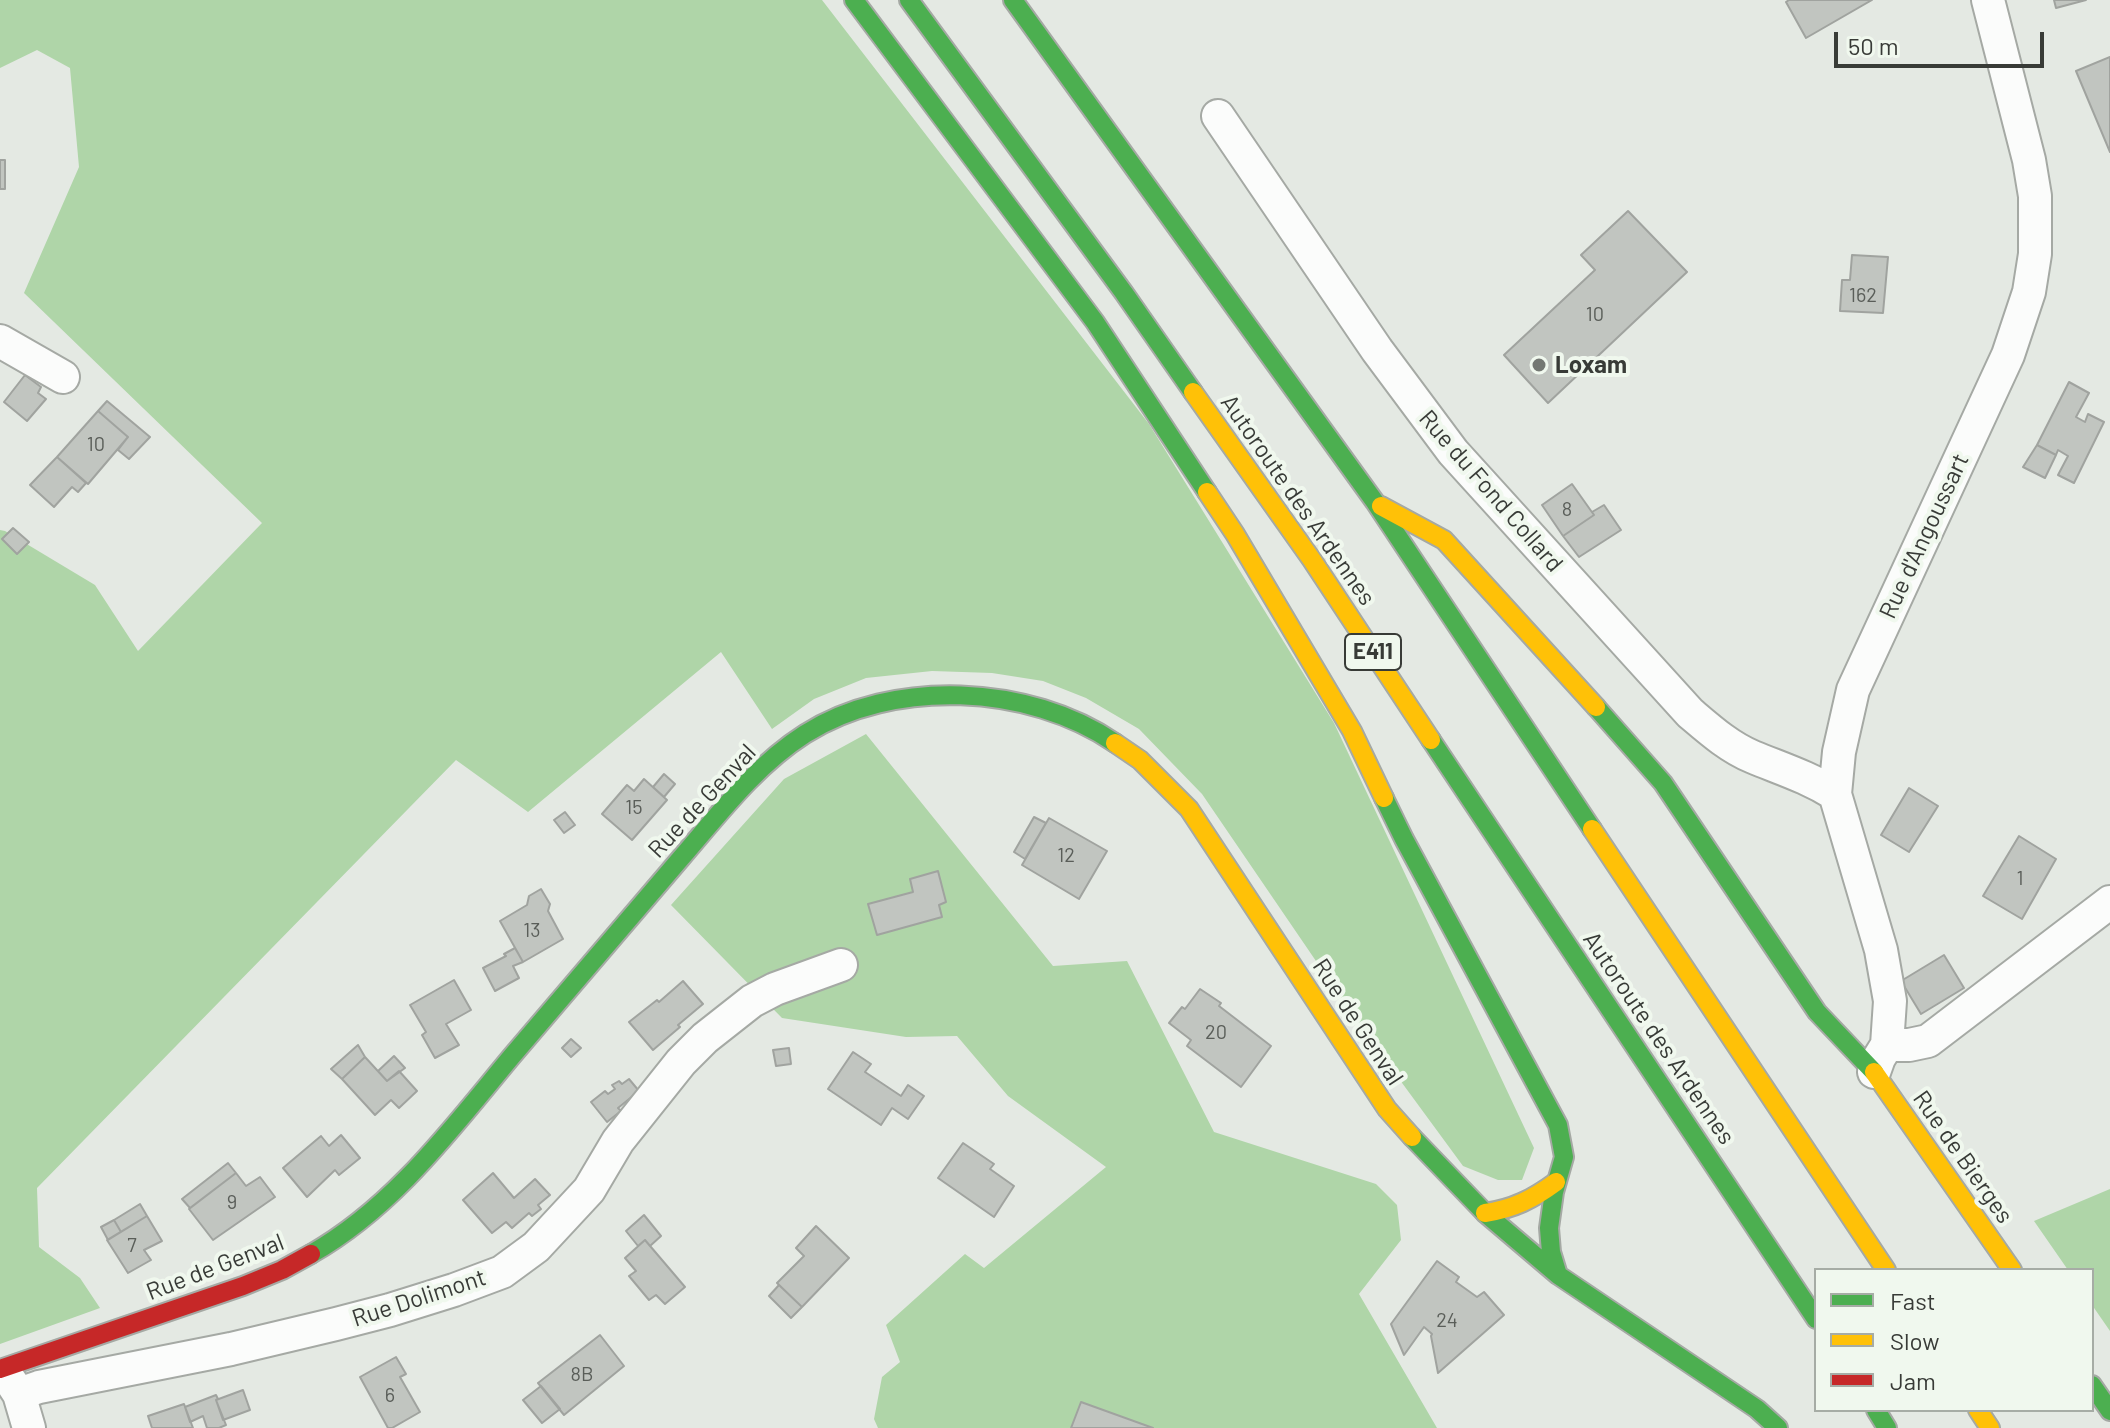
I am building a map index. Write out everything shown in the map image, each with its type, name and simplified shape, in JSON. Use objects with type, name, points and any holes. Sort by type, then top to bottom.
[{"type":"main road","points":[[854,0],[1095,322],[1235,534],[1352,731],[1404,839],[1558,1125],[1564,1146],[1564,1161],[1556,1182],[1548,1225],[1551,1258],[1558,1275]]},
{"type":"main road","name":"Autoroute des Ardennes","points":[[909,0],[1124,293],[1312,560],[1814,1316]]},
{"type":"main road","points":[[1013,0],[1375,502],[1885,1268]]},
{"type":"main road","name":"Rue de Bierges","points":[[1375,502],[1444,540],[1663,783],[1817,1012],[1881,1059],[2011,1268]]},
{"type":"main road","name":"Rue de Genval","points":[[7,1377],[256,1281],[337,1239],[376,1208],[422,1164],[751,777],[802,736],[829,720],[883,702],[959,695],[1031,705],[1105,736],[1140,760],[1189,809],[1387,1109],[1448,1176],[1485,1213],[1558,1275],[1757,1409],[1778,1428]]},
{"type":"main road","points":[[1485,1213],[1510,1210],[1556,1182]]},
{"type":"main road","points":[[2094,1388],[2110,1411]]},
{"type":"street","name":"Rue d'Angoussart","points":[[1881,1059],[1890,1001],[1881,950],[1835,794],[1839,752],[1853,690],[2008,355],[2029,292],[2035,254],[2035,196],[2029,160],[1988,0]]},
{"type":"street","name":"Rue du Fond Collard","points":[[1218,116],[1377,350],[1430,423],[1484,488],[1690,713],[1726,742],[1752,757],[1783,767],[1835,794]]},
{"type":"street","points":[[0,341],[63,377]]},
{"type":"street","points":[[1881,1059],[1909,1045],[1928,1041],[2110,902]]},
{"type":"street","name":"Rue Dolimont","points":[[7,1377],[39,1387],[205,1354],[336,1324],[454,1290],[502,1272],[536,1247],[589,1190],[618,1141],[681,1062],[705,1038],[752,1001],[775,989],[841,965]]},
{"type":"street","points":[[7,1377],[29,1428]]},
{"type":"green space","points":[[0,0],[822,0],[1149,424],[1334,723],[1534,1148],[1522,1180],[1498,1180],[1463,1166],[1361,1027],[1202,794],[1139,729],[1086,698],[1043,681],[992,673],[932,671],[866,678],[814,699],[772,729],[721,652],[528,812],[456,760],[37,1188],[39,1247],[80,1278],[100,1308],[0,1344],[0,530],[95,585],[138,651],[262,523],[24,293],[79,167],[70,68],[37,50],[0,68]]},
{"type":"green space","points":[[866,734],[1053,966],[1127,961],[1214,1132],[1376,1184],[1397,1205],[1401,1240],[1359,1294],[1437,1428],[878,1428],[874,1419],[882,1377],[900,1362],[886,1325],[965,1254],[984,1268],[1106,1167],[1008,1096],[957,1036],[906,1037],[782,1018],[671,905],[784,779]]},
{"type":"green space","points":[[2110,1189],[2110,1331],[2094,1308],[2094,1268],[2067,1268],[2034,1221]]},
{"type":"building","points":[[1872,0],[1806,38],[1786,2]]},
{"type":"building","points":[[2054,0],[2086,0],[2056,8]]},
{"type":"building","points":[[2110,57],[2110,152],[2076,71]]},
{"type":"building","points":[[0,160],[5,160],[5,189],[0,189]]},
{"type":"building","points":[[1628,211],[1687,272],[1548,403],[1504,355],[1595,270],[1581,255]]},
{"type":"building","points":[[1852,255],[1888,257],[1883,313],[1840,311],[1842,280],[1850,280]]},
{"type":"building","points":[[25,375],[41,387],[38,393],[46,399],[27,421],[4,402]]},
{"type":"building","points":[[2069,382],[2089,393],[2076,417],[2085,422],[2088,414],[2104,422],[2074,483],[2058,475],[2068,456],[2058,450],[2056,455],[2037,445]]},
{"type":"building","points":[[107,401],[150,437],[129,459],[118,450],[128,437],[98,411]]},
{"type":"building","points":[[98,411],[128,437],[88,484],[57,457]]},
{"type":"building","points":[[2037,445],[2056,455],[2045,478],[2023,467]]},
{"type":"building","points":[[57,457],[86,483],[78,492],[72,487],[54,507],[30,485]]},
{"type":"building","points":[[1572,484],[1594,515],[1563,536],[1542,505]]},
{"type":"building","points":[[1604,505],[1621,530],[1579,557],[1563,536]]},
{"type":"building","points":[[13,528],[29,542],[17,554],[2,539]]},
{"type":"building","points":[[664,774],[675,784],[664,797],[653,787]]},
{"type":"building","points":[[644,779],[667,800],[632,840],[602,814],[627,785],[634,791]]},
{"type":"building","points":[[1909,788],[1938,806],[1909,852],[1881,835]]},
{"type":"building","points":[[565,812],[575,825],[564,833],[554,820]]},
{"type":"building","points":[[1034,817],[1046,823],[1025,859],[1014,852]]},
{"type":"building","points":[[1049,818],[1107,851],[1079,899],[1022,865]]},
{"type":"building","points":[[2019,836],[2056,859],[2022,919],[1983,896]]},
{"type":"building","points":[[938,871],[946,902],[939,905],[942,917],[877,935],[868,904],[913,892],[910,879]]},
{"type":"building","points":[[541,889],[550,904],[548,911],[563,939],[523,962],[500,921],[527,905],[529,896]]},
{"type":"building","points":[[515,948],[523,962],[513,966],[519,978],[495,991],[483,968]]},
{"type":"building","points":[[1944,955],[1964,988],[1921,1014],[1901,981]]},
{"type":"building","points":[[454,980],[471,1010],[446,1024],[459,1045],[435,1058],[422,1035],[426,1032],[410,1005]]},
{"type":"building","points":[[683,981],[703,1004],[653,1050],[629,1022]]},
{"type":"building","points":[[1200,989],[1271,1046],[1241,1087],[1187,1046],[1191,1040],[1169,1023]]},
{"type":"building","points":[[571,1039],[581,1048],[571,1057],[562,1048]]},
{"type":"building","points":[[358,1045],[365,1057],[342,1079],[331,1069]]},
{"type":"building","points":[[789,1048],[791,1064],[776,1066],[773,1050]]},
{"type":"building","points":[[853,1052],[871,1064],[865,1072],[901,1096],[908,1085],[924,1096],[908,1119],[892,1108],[881,1125],[828,1089]]},
{"type":"building","points":[[394,1056],[405,1068],[387,1081],[378,1071]]},
{"type":"building","points":[[365,1057],[387,1081],[399,1071],[417,1091],[399,1108],[391,1100],[375,1115],[342,1079]]},
{"type":"building","points":[[629,1079],[639,1091],[618,1108],[621,1111],[607,1122],[591,1102],[605,1091],[608,1094],[615,1089],[612,1085]]},
{"type":"building","points":[[341,1135],[360,1158],[339,1175],[335,1170],[307,1197],[283,1168],[321,1136],[329,1146]]},
{"type":"building","points":[[963,1143],[994,1164],[990,1169],[1014,1186],[994,1217],[938,1178]]},
{"type":"building","points":[[228,1163],[236,1173],[190,1208],[182,1199]]},
{"type":"building","points":[[236,1173],[246,1186],[260,1177],[275,1197],[213,1240],[189,1209]]},
{"type":"building","points":[[493,1173],[514,1198],[535,1179],[550,1195],[538,1205],[541,1209],[532,1216],[529,1213],[512,1228],[506,1222],[492,1233],[463,1200]]},
{"type":"building","points":[[140,1204],[147,1216],[121,1232],[114,1220]]},
{"type":"building","points":[[644,1215],[661,1236],[650,1246],[645,1240],[638,1246],[626,1231]]},
{"type":"building","points":[[147,1216],[162,1241],[144,1250],[151,1260],[128,1273],[107,1240]]},
{"type":"building","points":[[114,1220],[121,1232],[108,1240],[101,1227]]},
{"type":"building","points":[[816,1226],[849,1258],[802,1307],[777,1283],[804,1256],[796,1248]]},
{"type":"building","points":[[645,1240],[685,1287],[665,1304],[656,1295],[649,1300],[629,1276],[636,1271],[625,1258]]},
{"type":"building","points":[[1437,1261],[1459,1277],[1456,1282],[1477,1297],[1484,1292],[1504,1315],[1438,1373],[1432,1334],[1424,1327],[1404,1355],[1391,1324]]},
{"type":"building","points":[[779,1285],[802,1307],[791,1318],[769,1296]]},
{"type":"building","points":[[600,1335],[624,1366],[564,1415],[538,1383]]},
{"type":"building","points":[[396,1357],[406,1374],[400,1377],[420,1412],[388,1428],[360,1377]]},
{"type":"building","points":[[541,1386],[560,1409],[542,1423],[523,1400]]},
{"type":"building","points":[[243,1390],[250,1410],[223,1420],[216,1400]]},
{"type":"building","points":[[216,1395],[226,1425],[207,1428],[203,1416],[190,1422],[185,1407]]},
{"type":"building","points":[[1081,1402],[1153,1428],[1071,1428]]},
{"type":"building","points":[[184,1404],[193,1428],[152,1428],[148,1416]]},
{"type":"traffic: fast","points":[[854,0],[1095,322],[1207,492]]},
{"type":"traffic: fast","points":[[909,0],[1193,392]]},
{"type":"traffic: fast","points":[[1013,0],[1375,502],[1592,829]]},
{"type":"traffic: fast","points":[[311,1254],[369,1213],[420,1164],[724,808],[770,761],[805,734],[840,716],[878,703],[961,695],[1002,699],[1043,709],[1081,723],[1115,743]]},
{"type":"traffic: fast","points":[[1596,707],[1663,783],[1817,1012],[1874,1072]]},
{"type":"traffic: fast","points":[[1431,740],[1814,1316]]},
{"type":"traffic: fast","points":[[1384,798],[1558,1125],[1564,1157],[1554,1192],[1549,1228],[1551,1252],[1558,1275]]},
{"type":"traffic: fast","points":[[1412,1137],[1485,1213],[1558,1275],[1757,1409],[1778,1428]]},
{"type":"traffic: fast","points":[[2094,1388],[2110,1411]]},
{"type":"traffic: fast","points":[[1877,1412],[1887,1428]]},
{"type":"traffic: slow","points":[[1193,392],[1312,560],[1431,740]]},
{"type":"traffic: slow","points":[[1207,492],[1352,731],[1384,798]]},
{"type":"traffic: slow","points":[[1381,506],[1444,540],[1596,707]]},
{"type":"traffic: slow","points":[[1115,743],[1140,760],[1189,809],[1387,1109],[1412,1137]]},
{"type":"traffic: slow","points":[[1592,829],[1885,1268]]},
{"type":"traffic: slow","points":[[1874,1072],[2011,1268]]},
{"type":"traffic: slow","points":[[1485,1213],[1522,1202],[1556,1182]]},
{"type":"traffic: slow","points":[[1979,1412],[1990,1428]]},
{"type":"traffic: jam","points":[[0,1369],[243,1286],[311,1254]]},
{"type":"place","name":"Loxam","points":[[1539,365]]}]
